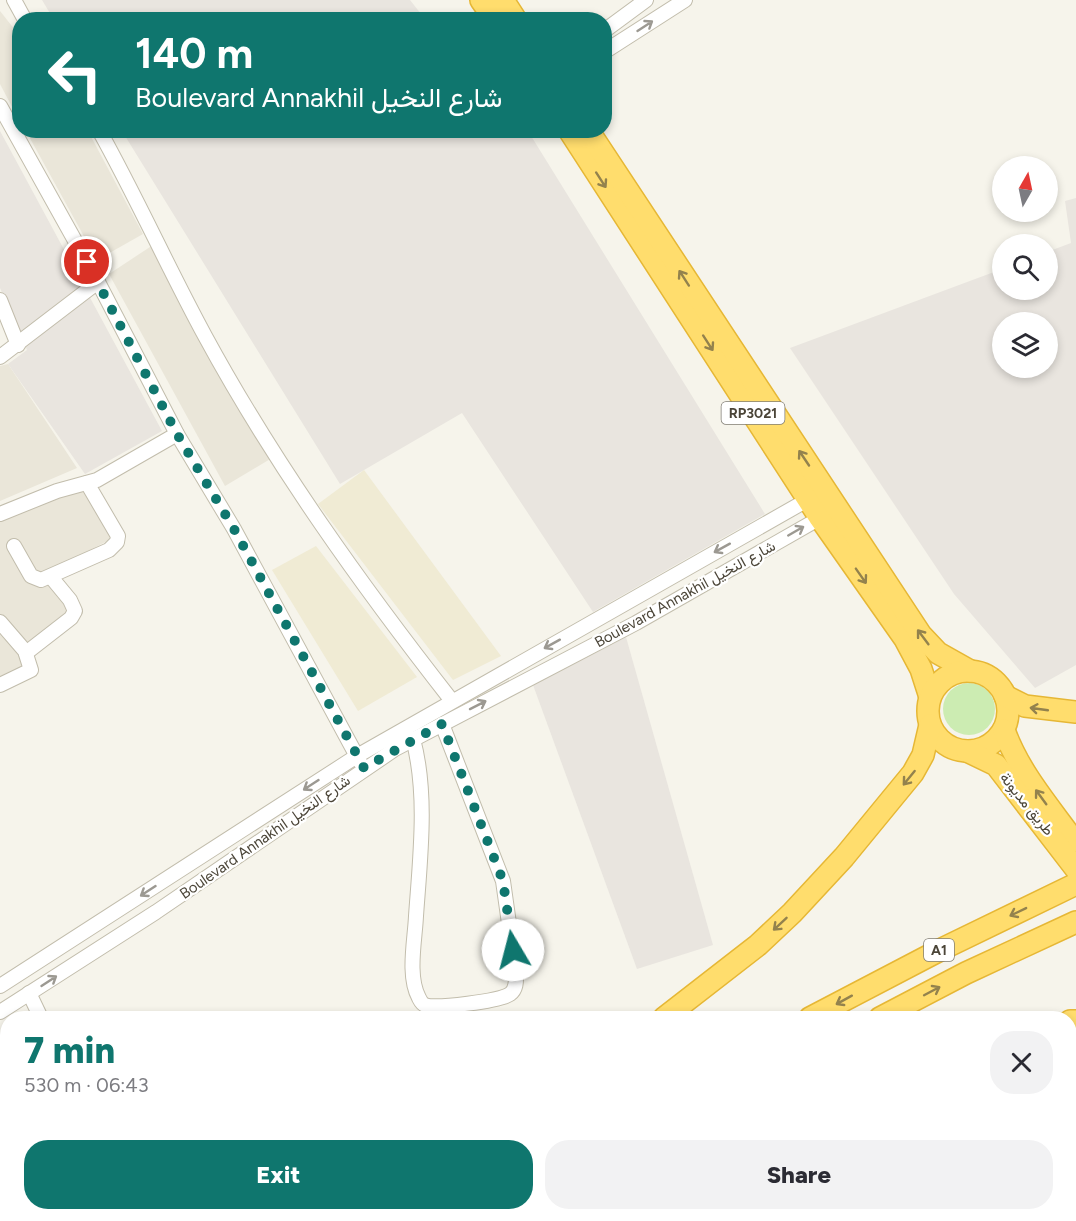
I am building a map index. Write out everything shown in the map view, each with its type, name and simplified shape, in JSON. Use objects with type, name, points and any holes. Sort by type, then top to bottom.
[{"type":"highway","name":"RP3021","points":[[574,138],[820,518],[905,639],[921,669],[930,697],[928,708],[930,725]]},
{"type":"highway","name":"RP3021","points":[[593,138],[921,635],[938,653],[970,671],[991,679],[1005,696]]},
{"type":"highway","points":[[930,697],[946,678],[970,671]]},
{"type":"highway","points":[[1005,696],[1025,706],[1076,712]]},
{"type":"highway","points":[[930,725],[944,744],[967,751],[988,746],[1004,730],[1008,713],[1005,696]]},
{"type":"highway","points":[[673,1011],[758,945],[812,893],[917,768],[924,755],[930,725]]},
{"type":"highway","name":"طريق مديونة","points":[[1004,730],[1013,754],[1026,777],[1076,844]]},
{"type":"highway","name":"طريق مديونة","points":[[967,751],[996,765],[1074,880]]},
{"type":"highway","name":"A1","points":[[823,1011],[1074,880]]},
{"type":"highway","name":"A1","points":[[893,1011],[966,973],[1076,922]]},
{"type":"street","points":[[612,25],[646,0]]},
{"type":"street","points":[[612,47],[685,0]]},
{"type":"street","points":[[0,106],[12,128]]},
{"type":"street","points":[[18,138],[98,282],[177,434],[234,529],[360,762]]},
{"type":"street","points":[[103,138],[153,231],[205,337],[306,501],[452,701]]},
{"type":"street","points":[[0,357],[98,282]]},
{"type":"street","points":[[0,300],[18,345]]},
{"type":"street","points":[[0,514],[57,491],[97,480],[177,434]]},
{"type":"street","points":[[14,546],[35,580],[51,577],[109,550],[117,542],[115,528],[87,483]]},
{"type":"street","name":"Boulevard Annakhil شارع النخيل","points":[[0,986],[360,762],[452,701],[809,499]]},
{"type":"street","name":"Boulevard Annakhil شارع النخيل","points":[[2,1011],[156,912],[360,762],[414,739],[636,623],[820,518]]},
{"type":"street","points":[[26,653],[71,618],[75,611],[70,600],[51,577]]},
{"type":"street","points":[[0,622],[26,653],[31,670],[0,685]]},
{"type":"street","points":[[414,739],[420,762],[420,830],[413,961],[419,1000],[425,1005],[441,1006],[492,1000],[510,994],[516,986],[516,973],[503,881],[442,724]]},
{"type":"street","points":[[29,993],[38,1011]]},
{"type":"shaded area","points":[[42,0],[410,0],[419,12],[49,12]]},
{"type":"shaded area","points":[[0,11],[12,26],[12,107],[0,84]]},
{"type":"shaded area","points":[[0,131],[162,431],[85,474],[8,364],[27,350],[0,288]]},
{"type":"shaded area","points":[[30,138],[92,138],[143,234],[97,260]]},
{"type":"shaded area","points":[[126,138],[532,138],[765,514],[593,612],[462,413],[340,484]]},
{"type":"shaded area","points":[[1076,198],[1076,665],[1035,688],[954,594],[790,348],[992,273],[992,300],[1058,300],[1058,248],[1071,243],[1065,201]]},
{"type":"shaded area","points":[[153,245],[277,455],[225,486],[109,274]]},
{"type":"shaded area","points":[[8,364],[77,468],[0,501],[0,366]]},
{"type":"shaded area","points":[[364,470],[501,656],[453,680],[318,504]]},
{"type":"shaded area","points":[[88,490],[111,539],[52,570],[79,618],[27,644],[34,664],[0,679],[0,522],[47,501]]},
{"type":"shaded area","points":[[316,546],[417,677],[358,711],[272,570]]},
{"type":"shaded area","points":[[626,637],[713,945],[637,969],[533,685]]},
{"type":"green space","points":[[964,683],[974,683],[984,687],[991,694],[995,709],[991,724],[984,731],[974,735],[964,735],[954,731],[947,724],[943,714],[943,704],[947,694],[954,687]]},
{"type":"route","points":[[87,262],[177,434],[234,529],[364,768],[442,724],[503,881],[513,950]]}]
